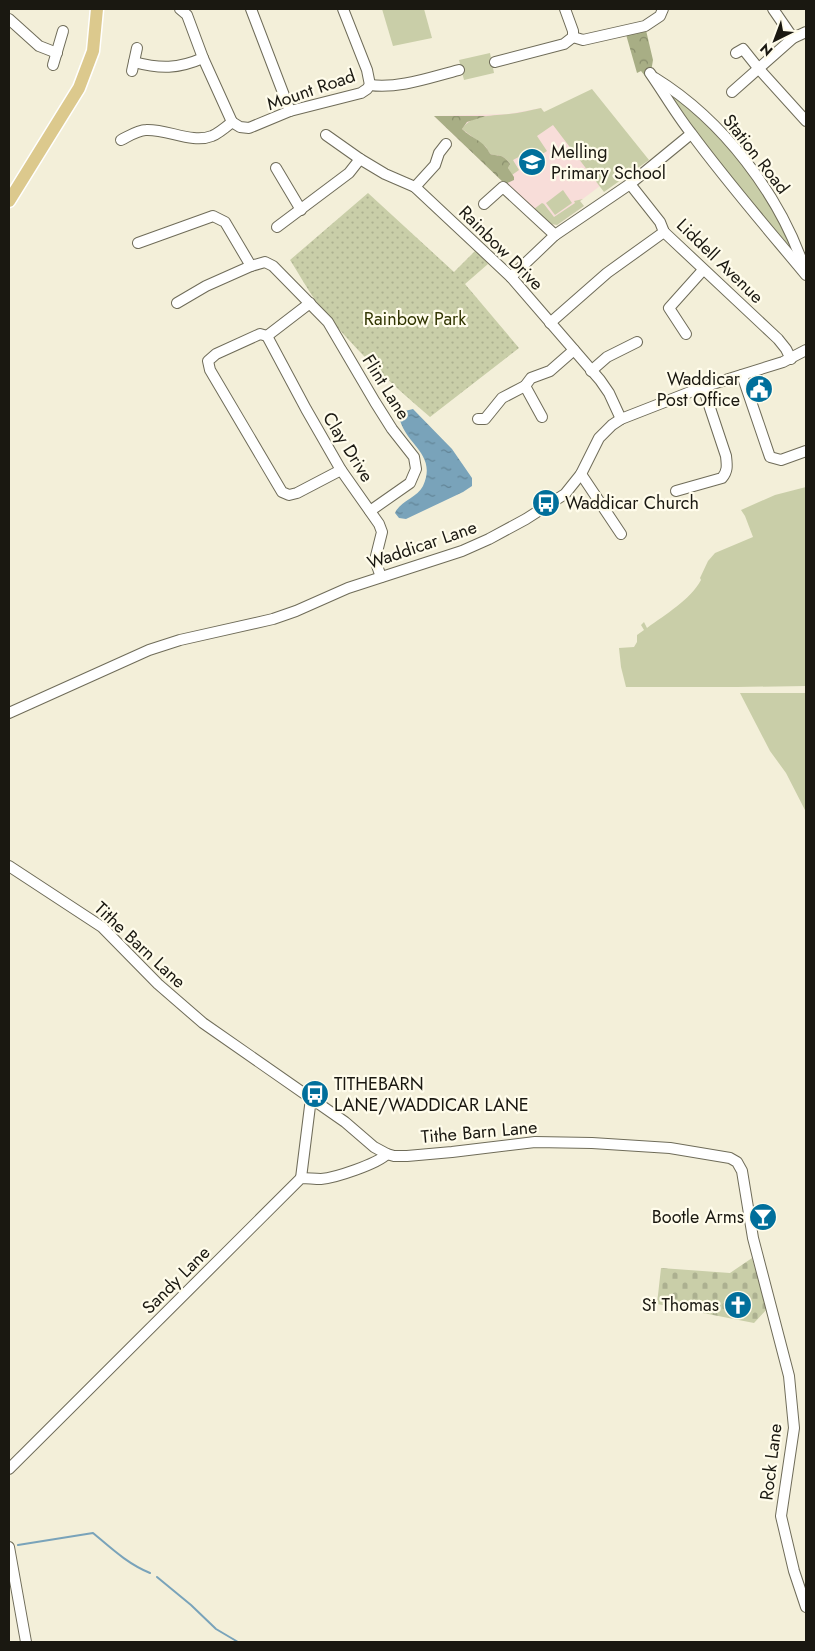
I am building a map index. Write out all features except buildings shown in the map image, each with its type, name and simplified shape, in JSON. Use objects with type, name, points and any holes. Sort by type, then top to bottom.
[{"type":"main road","points":[[9,201],[79,88],[93,51],[97,9]]},
{"type":"street","points":[[121,140],[144,130],[163,131],[204,138],[213,136],[232,122],[203,58],[187,15],[180,9]]},
{"type":"street","points":[[251,9],[290,111]]},
{"type":"street","points":[[342,9],[367,70],[370,85]]},
{"type":"street","points":[[565,9],[573,31],[573,37]]},
{"type":"street","points":[[573,37],[583,40],[645,26],[660,16],[664,9]]},
{"type":"street","points":[[773,9],[793,38]]},
{"type":"street","points":[[9,19],[39,46],[57,53]]},
{"type":"street","points":[[53,64],[63,31]]},
{"type":"street","points":[[732,92],[793,38],[806,32]]},
{"type":"street","points":[[495,62],[564,44],[573,37]]},
{"type":"street","points":[[137,48],[133,67],[176,67],[203,58]]},
{"type":"street","points":[[736,53],[743,49],[806,121]]},
{"type":"street","name":"Mount Road","points":[[232,122],[240,127],[249,128],[290,111],[360,93],[370,85],[393,85],[459,70]]},
{"type":"street","name":"Station Road","points":[[651,75],[673,89],[704,114],[755,174],[776,206],[797,246],[806,274],[691,134],[651,75]]},
{"type":"street","points":[[664,96],[673,89]]},
{"type":"street","points":[[511,277],[555,235],[630,184],[691,134]]},
{"type":"street","name":"Rainbow Drive","points":[[326,136],[385,174],[415,187],[511,277],[592,370],[609,393],[621,419]]},
{"type":"street","points":[[415,187],[435,165],[439,153],[446,144]]},
{"type":"street","points":[[277,227],[349,173],[360,159]]},
{"type":"street","points":[[276,168],[300,210]]},
{"type":"street","name":"Liddell Avenue","points":[[630,184],[660,222],[664,232],[778,339],[791,359]]},
{"type":"street","points":[[484,204],[503,188],[555,235]]},
{"type":"street","points":[[138,243],[213,216],[225,222],[251,266]]},
{"type":"street","points":[[550,323],[607,273],[664,232]]},
{"type":"street","name":"Flint Lane","points":[[177,303],[206,286],[251,266],[265,262],[273,266],[328,322],[392,429],[414,457],[416,469],[410,483],[370,511]]},
{"type":"street","points":[[686,334],[669,308],[703,270]]},
{"type":"street","points":[[310,303],[267,336],[260,334],[216,354],[208,361],[210,370],[282,492],[289,495],[297,493],[341,470]]},
{"type":"street","name":"Clay Drive","points":[[267,336],[341,470],[379,524],[382,532],[375,560],[380,577]]},
{"type":"street","points":[[592,370],[607,357],[637,342]]},
{"type":"street","points":[[478,419],[486,419],[502,398],[525,386],[531,378],[550,371],[574,350]]},
{"type":"street","name":"Waddicar Lane","points":[[9,713],[148,650],[180,640],[273,619],[348,588],[462,550],[489,539],[526,520],[565,494],[581,474],[599,438],[621,419],[703,387],[791,359],[806,350]]},
{"type":"street","points":[[742,375],[770,457],[781,460],[806,451]]},
{"type":"street","points":[[525,386],[542,417]]},
{"type":"street","points":[[676,491],[722,478],[726,474],[728,466],[726,456],[703,387]]},
{"type":"street","points":[[581,474],[621,534]]},
{"type":"street","name":"Tithe Barn Lane","points":[[9,866],[102,927],[158,984],[203,1023],[345,1122],[374,1147],[387,1154],[394,1156],[443,1153],[535,1142],[592,1143],[670,1148],[730,1158],[737,1162],[742,1171],[752,1232]]},
{"type":"street","points":[[311,1098],[301,1178],[320,1179],[331,1177],[376,1162],[387,1154]]},
{"type":"street","name":"Sandy Lane","points":[[9,1469],[301,1178]]},
{"type":"street","name":"Rock Lane","points":[[752,1232],[789,1376],[794,1428],[781,1516],[794,1571],[806,1607]]},
{"type":"street","points":[[9,1548],[26,1642]]},
{"type":"shaded area","name":"Melling Primary School","points":[[541,108],[600,186],[580,201],[584,206],[557,225],[551,224],[499,178],[434,116],[508,114]]},
{"type":"green space","points":[[382,9],[424,9],[432,38],[393,46]]},
{"type":"green space","points":[[645,26],[653,60],[651,72],[645,76],[641,71],[637,73],[625,31]]},
{"type":"green space","points":[[490,53],[494,73],[464,80],[459,60]]},
{"type":"green space","points":[[653,77],[689,102],[734,149],[777,206],[804,272]]},
{"type":"green space","points":[[592,89],[649,160],[604,192],[553,125],[537,136],[547,151],[536,158],[530,151],[513,160],[519,170],[512,175],[508,168],[510,164],[505,158],[490,154],[486,147],[462,129],[466,124],[477,118],[513,114],[541,108],[544,112]]},
{"type":"green space","points":[[434,116],[486,116],[467,122],[462,129],[485,146],[490,154],[505,158],[510,164],[508,168],[514,180],[505,184]]},
{"type":"green space","points":[[563,190],[572,203],[555,215],[546,203]]},
{"type":"green space","name":"Rainbow Park","points":[[368,193],[454,272],[477,249],[488,264],[465,284],[519,348],[430,417],[344,335],[315,300],[290,260]]},
{"type":"green space","points":[[583,199],[580,201],[584,206],[557,225],[551,224],[534,209],[542,203],[554,217],[575,203],[574,201]]},
{"type":"green space","points":[[806,487],[806,686],[626,687],[619,648],[634,647],[637,642],[637,635],[644,630],[641,625],[644,622],[647,628],[691,594],[701,580],[700,578],[708,561],[715,553],[753,537],[741,510],[775,495]]},
{"type":"green space","points":[[740,693],[806,693],[806,812],[786,773],[770,751]]},
{"type":"green space","points":[[752,1258],[767,1309],[754,1323],[657,1304],[661,1268],[730,1273]]},
{"type":"water","points":[[413,409],[452,449],[472,478],[472,486],[406,519],[399,518],[395,513],[401,505],[417,494],[423,486],[426,475],[426,465],[423,457],[407,435],[399,416],[405,411]]},
{"type":"waterway","points":[[18,1545],[93,1533],[127,1561],[150,1573]]},
{"type":"waterway","points":[[157,1577],[216,1629],[238,1642]]},
{"type":"place","name":"Melling Primary School","points":[[532,162]]},
{"type":"place","name":"Waddicar Post Office","points":[[759,389]]},
{"type":"place","name":"Waddicar Church","points":[[546,503]]},
{"type":"place","name":"TITHEBARN LANE/WADDICAR LANE","points":[[315,1094]]},
{"type":"place","name":"Bootle Arms","points":[[763,1217]]},
{"type":"place","name":"St Thomas","points":[[738,1305]]}]
